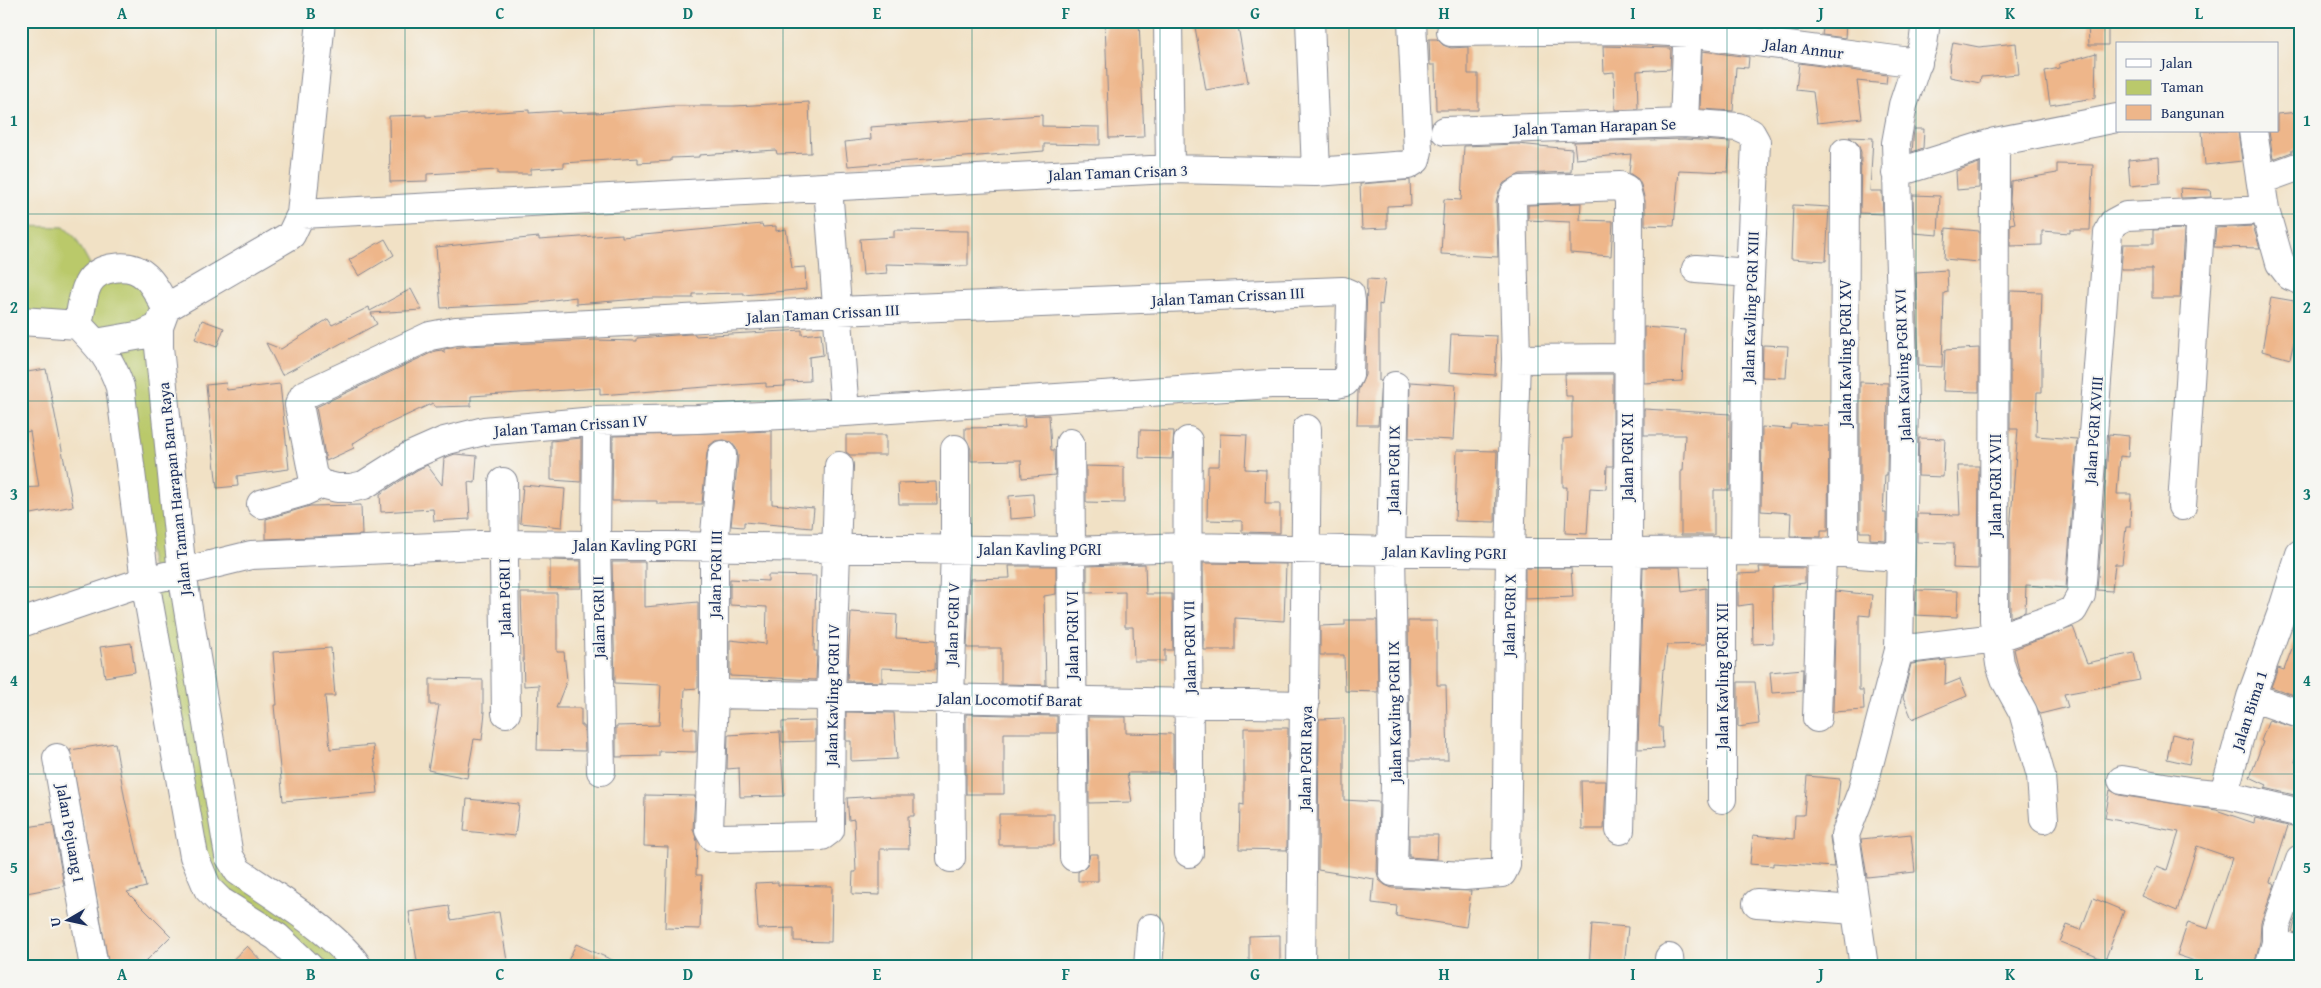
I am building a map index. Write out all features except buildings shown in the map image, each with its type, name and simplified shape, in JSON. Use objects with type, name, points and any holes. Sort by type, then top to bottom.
[{"type":"street","points":[[21,321],[87,334],[142,335],[163,318],[291,235],[301,214],[321,21]]},
{"type":"street","points":[[1168,21],[1170,169]]},
{"type":"street","points":[[1310,21],[1316,172]]},
{"type":"street","name":"Jalan Taman Crisan 3","points":[[301,214],[1170,169],[1316,172],[1408,165],[1416,160],[1418,151],[1412,21]]},
{"type":"street","name":"Jalan Kavling PGRI XVI","points":[[1864,967],[1845,835],[1862,790],[1899,650],[1904,401],[1896,143],[1903,105],[1923,45],[1926,21]]},
{"type":"street","name":"Jalan Annur","points":[[1451,32],[1634,30],[1688,27],[1918,63]]},
{"type":"street","name":"Jalan Taman Harapan Se","points":[[1445,132],[1684,123],[1688,27]]},
{"type":"street","points":[[1896,173],[1995,142],[2116,118]]},
{"type":"street","name":"Jalan Kavling PGRI XIII","points":[[1684,123],[1738,127],[1751,133],[1755,137],[1756,142],[1747,344],[1734,552]]},
{"type":"street","points":[[2253,132],[2265,210],[2280,263],[2290,276],[2300,280]]},
{"type":"street","name":"Jalan PGRI XVII","points":[[1995,142],[1996,638],[2006,681],[2023,712],[2041,776],[2044,819]]},
{"type":"street","name":"Jalan Kavling PGRI XV","points":[[1817,718],[1833,553],[1845,152]]},
{"type":"street","points":[[2261,180],[2300,166]]},
{"type":"street","name":"Jalan PGRI XI","points":[[1522,190],[1620,186],[1626,190],[1629,201],[1627,358],[1628,552],[1620,830]]},
{"type":"street","points":[[828,187],[845,412]]},
{"type":"street","name":"Jalan PGRI X","points":[[1393,872],[1464,876],[1502,873],[1505,870],[1510,554],[1516,360],[1512,202],[1514,195],[1522,190]]},
{"type":"street","name":"Jalan PGRI XVIII","points":[[1899,650],[1996,638],[2073,610],[2081,595],[2108,233],[2113,222],[2126,216],[2265,210]]},
{"type":"street","points":[[2182,506],[2200,212]]},
{"type":"street","points":[[163,318],[153,282],[142,271],[125,267],[106,269],[89,283],[87,334],[113,366],[120,387],[145,581],[192,847],[208,888],[220,901],[277,937],[306,966]]},
{"type":"street","points":[[1696,269],[1750,273]]},
{"type":"street","name":"Jalan Taman Crissan III","points":[[317,480],[299,405],[304,395],[430,336],[479,329],[1343,291],[1350,294],[1351,301],[1349,376],[1345,382]]},
{"type":"street","name":"Jalan Taman Harapan Baru Raya","points":[[163,318],[162,386],[182,573],[229,856],[238,871],[332,938],[353,958],[358,967]]},
{"type":"street","points":[[1516,360],[1627,358]]},
{"type":"street","name":"Jalan Taman Crissan IV","points":[[317,480],[337,488],[351,488],[364,484],[410,456],[444,441],[484,431],[595,421],[698,419],[845,412],[964,403],[1345,382]]},
{"type":"street","name":"Jalan PGRI IX","points":[[1391,552],[1395,386]]},
{"type":"street","name":"Jalan PGRI Raya","points":[[1301,967],[1307,429]]},
{"type":"street","name":"Jalan PGRI II","points":[[597,434],[596,545],[601,771]]},
{"type":"street","name":"Jalan PGRI VII","points":[[1188,441],[1186,547],[1190,703],[1190,853]]},
{"type":"street","name":"Jalan PGRI VI","points":[[1070,443],[1074,857]]},
{"type":"street","name":"Jalan PGRI V","points":[[951,858],[950,698],[955,549],[955,449]]},
{"type":"street","name":"Jalan PGRI III","points":[[722,455],[714,545],[714,694],[709,830],[713,837],[822,836]]},
{"type":"street","name":"Jalan Kavling PGRI IV","points":[[822,836],[830,830],[831,696],[839,466]]},
{"type":"street","points":[[261,504],[303,492],[317,480]]},
{"type":"street","name":"Jalan PGRI I","points":[[503,482],[506,712]]},
{"type":"street","name":"Jalan Kavling PGRI","points":[[21,623],[145,581],[182,573],[211,563],[251,555],[503,544],[714,545],[836,550],[955,549],[1071,551],[1186,547],[1305,548],[1510,554],[1734,552],[1900,556]]},
{"type":"street","name":"Jalan Kavling PGRI IX","points":[[1391,552],[1395,782],[1393,872]]},
{"type":"street","name":"Jalan Kavling PGRI XII","points":[[1722,800],[1734,552]]},
{"type":"street","name":"Jalan Bima 1","points":[[2228,795],[2225,789],[2251,698],[2291,615],[2300,554]]},
{"type":"street","name":"Jalan Locomotif Barat","points":[[714,694],[1072,699],[1305,705]]},
{"type":"street","points":[[2251,698],[2300,714]]},
{"type":"street","name":"Jalan Pejuang I","points":[[57,758],[94,967]]},
{"type":"street","points":[[2122,780],[2194,792],[2228,795],[2300,812]]},
{"type":"street","points":[[2281,954],[2276,927],[2300,860]]},
{"type":"street","points":[[1758,903],[1855,910]]},
{"type":"street","points":[[1148,967],[1150,928]]},
{"type":"green space","points":[[21,226],[64,227],[75,237],[96,275],[133,268],[159,327],[229,856],[358,967],[309,967],[208,889],[120,387],[78,325],[21,321]]}]
